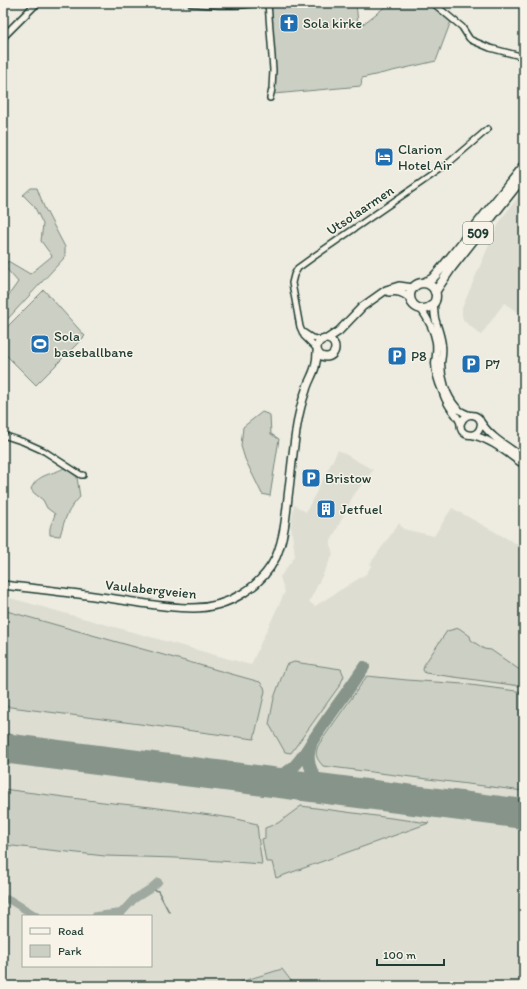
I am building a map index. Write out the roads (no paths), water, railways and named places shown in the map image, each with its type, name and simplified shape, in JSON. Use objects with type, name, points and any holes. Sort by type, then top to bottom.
[{"type":"highway","name":"509","points":[[413,288],[432,278],[441,269],[524,166]]},
{"type":"highway","name":"509","points":[[434,302],[436,297],[435,292],[452,267],[524,176]]},
{"type":"highway","points":[[422,283],[428,284],[435,292]]},
{"type":"highway","points":[[413,288],[410,298],[416,307],[421,309],[426,308],[431,306],[434,302]]},
{"type":"main road","points":[[339,331],[334,353],[328,358],[322,357],[317,351],[317,345],[324,339],[339,331],[362,307],[381,293],[391,288],[399,286],[413,288]]},
{"type":"main road","points":[[381,293],[394,291],[400,292],[410,298]]},
{"type":"main road","points":[[324,339],[333,342],[335,346]]},
{"type":"main road","name":"Vaulabergveien","points":[[3,585],[194,608],[220,604],[246,592],[257,583],[268,569],[279,548],[285,522],[294,443],[299,416],[305,392],[315,368],[317,351]]},
{"type":"main road","name":"Vaulabergveien","points":[[315,368],[328,358]]},
{"type":"street","points":[[3,37],[37,3]]},
{"type":"street","points":[[191,3],[213,5],[256,3]]},
{"type":"street","points":[[268,3],[273,70],[270,98]]},
{"type":"street","points":[[433,3],[462,28],[471,40],[490,48],[524,57]]},
{"type":"street","name":"Utsolaarmen","points":[[317,351],[304,336],[299,324],[292,283],[298,268],[445,166],[488,129]]},
{"type":"street","points":[[434,302],[435,319],[442,344],[442,376],[450,398],[456,407],[462,412],[476,416],[485,429],[524,458]]},
{"type":"street","points":[[421,309],[428,319],[436,343],[435,365],[441,390],[446,402],[460,423],[464,433],[478,436],[498,447],[524,465]]},
{"type":"street","points":[[303,332],[312,338],[324,339]]},
{"type":"street","points":[[460,423],[465,416],[469,415]]},
{"type":"street","points":[[472,435],[479,431],[481,427],[480,422]]},
{"type":"street","points":[[3,435],[44,451],[81,475],[84,475]]},
{"type":"waterway","points":[[104,915],[121,913],[134,899],[158,882]]},
{"type":"waterway","points":[[150,889],[158,891],[169,912]]},
{"type":"waterway","points":[[3,899],[10,900],[34,915]]},
{"type":"place","name":"Sola kirke","points":[[289,23]]},
{"type":"place","name":"Clarion Hotel Air","points":[[384,157]]},
{"type":"place","name":"Sola baseballbane","points":[[40,344]]},
{"type":"place","name":"P8","points":[[397,356]]},
{"type":"place","name":"P7","points":[[471,364]]},
{"type":"place","name":"Bristow","points":[[311,478]]},
{"type":"place","name":"Jetfuel","points":[[326,509]]}]
